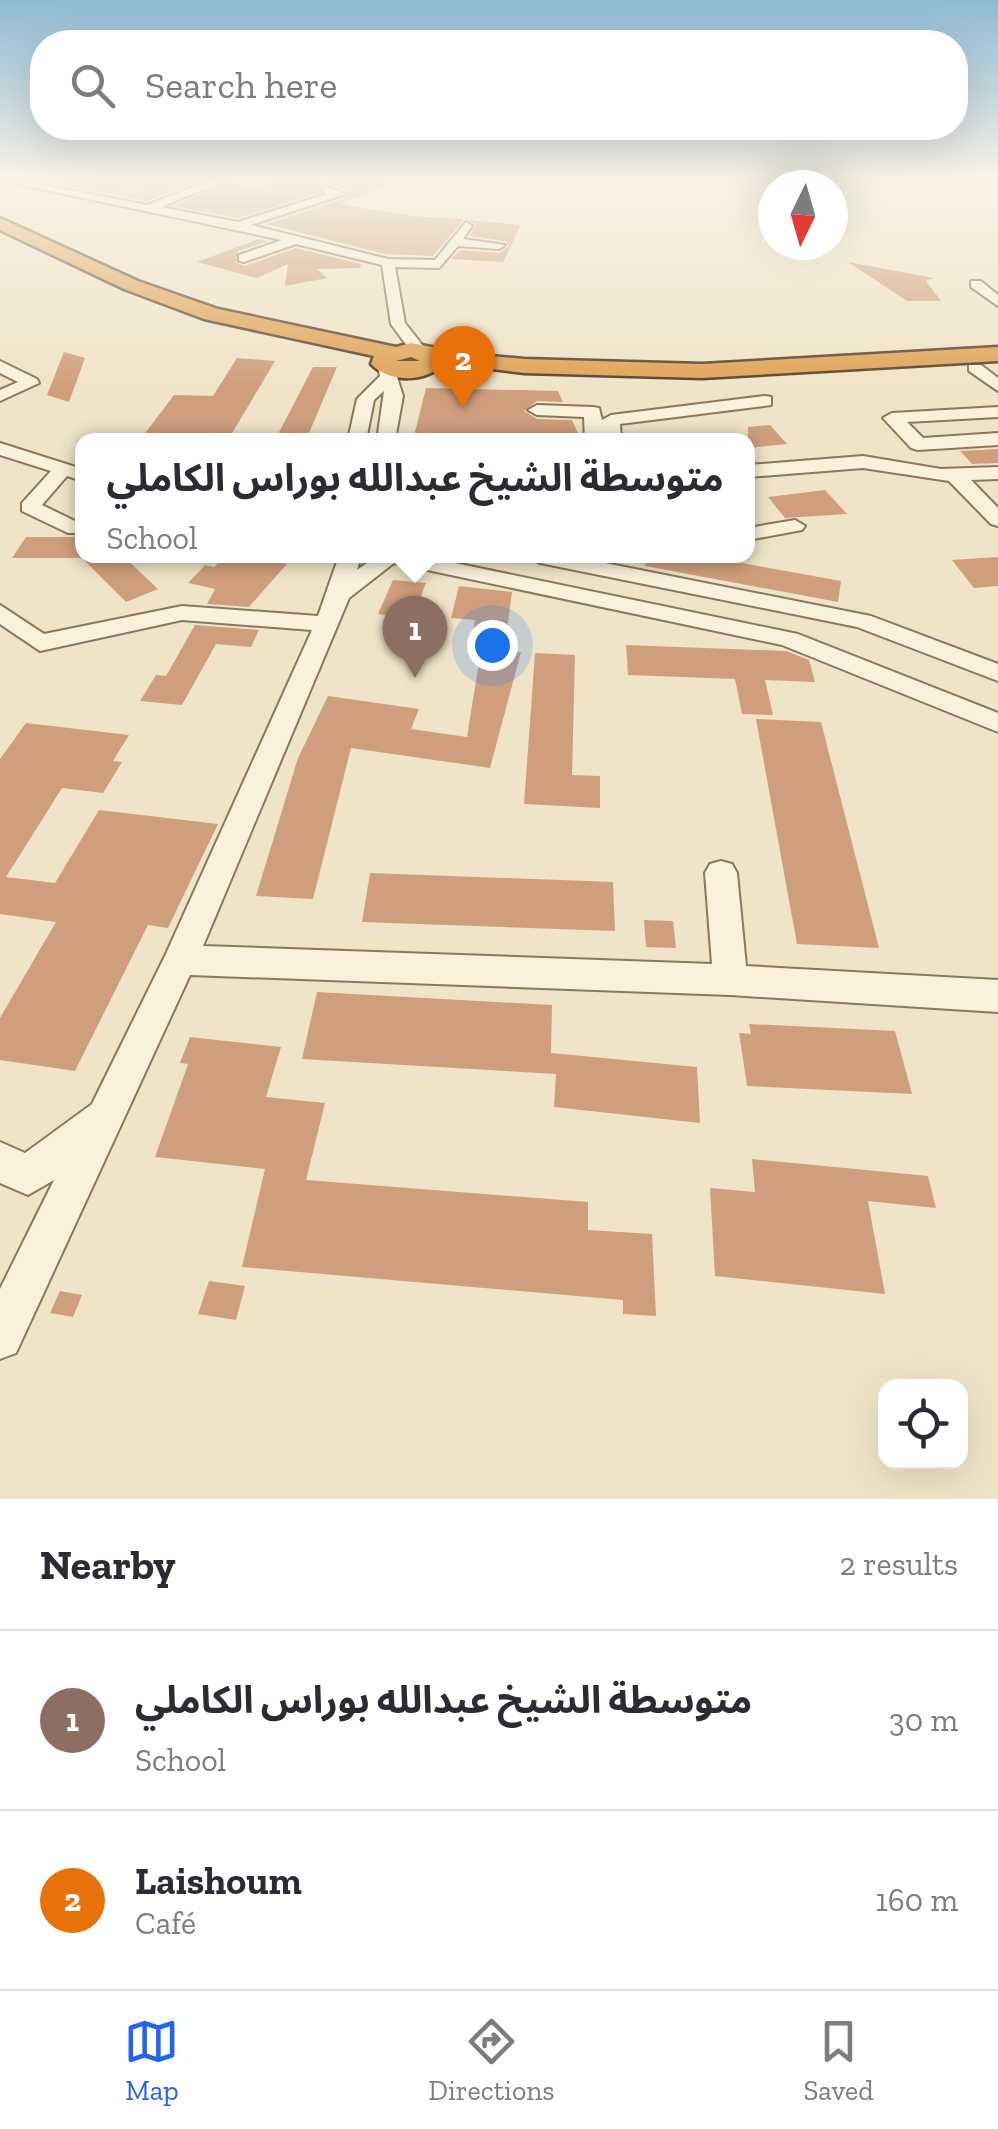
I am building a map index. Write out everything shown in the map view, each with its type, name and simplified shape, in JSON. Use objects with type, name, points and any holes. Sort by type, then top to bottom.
[{"type":"highway","points":[[21,247],[98,287],[176,320],[306,352],[405,362],[702,370],[998,354]]},
{"type":"highway","points":[[49,247],[131,285],[197,309],[405,362],[486,376],[673,381],[986,368]]},
{"type":"street","points":[[244,258],[293,247],[346,252],[388,263],[439,264],[451,247]]},
{"type":"street","points":[[387,433],[405,362],[388,263]]},
{"type":"street","points":[[976,284],[998,302]]},
{"type":"street","points":[[393,407],[405,362],[389,338],[398,324]]},
{"type":"street","points":[[358,433],[366,398],[405,362]]},
{"type":"street","points":[[0,366],[31,382],[0,396]]},
{"type":"street","points":[[986,368],[998,386]]},
{"type":"street","points":[[612,433],[611,420],[765,402]]},
{"type":"street","points":[[537,410],[593,412],[594,433]]},
{"type":"street","points":[[998,412],[892,418],[918,444],[998,438]]},
{"type":"street","points":[[0,450],[73,471]]},
{"type":"street","points":[[755,470],[863,462],[914,473],[955,476],[998,472]]},
{"type":"street","points":[[73,471],[29,507],[75,529]]},
{"type":"street","points":[[955,476],[998,520]]},
{"type":"street","points":[[755,533],[794,526]]},
{"type":"street","points":[[0,1337],[180,960],[333,610],[348,563]]},
{"type":"street","points":[[0,612],[40,643],[182,614],[333,610],[387,563]]},
{"type":"street","points":[[423,563],[789,639],[998,724]]},
{"type":"street","points":[[575,563],[863,621],[998,673]]},
{"type":"street","points":[[721,873],[730,980]]},
{"type":"street","points":[[180,960],[730,980],[998,996]]},
{"type":"street","points":[[0,1162],[28,1175],[105,1117]]},
{"type":"building","points":[[238,247],[250,247],[238,251],[236,263],[245,266],[296,248],[361,264],[360,268],[317,269],[327,278],[285,286],[288,264],[257,278],[197,262]]},
{"type":"building","points":[[357,247],[441,247],[433,256],[385,254]]},
{"type":"building","points":[[510,247],[503,262],[451,259],[460,250],[499,253]]},
{"type":"building","points":[[848,262],[934,278],[926,281],[941,301],[907,301]]},
{"type":"building","points":[[64,352],[85,358],[69,402],[47,395]]},
{"type":"building","points":[[237,358],[275,361],[232,433],[145,433],[174,395],[213,396]]},
{"type":"building","points":[[313,367],[337,367],[309,433],[279,433]]},
{"type":"building","points":[[426,388],[558,391],[563,402],[537,401],[524,411],[537,419],[572,420],[578,433],[415,433]]},
{"type":"building","points":[[770,425],[787,444],[755,447],[755,433],[748,433],[748,427]]},
{"type":"building","points":[[998,449],[998,463],[972,464],[960,451]]},
{"type":"building","points":[[825,490],[847,514],[785,518],[768,497]]},
{"type":"building","points":[[26,537],[75,537],[75,558],[12,558]]},
{"type":"building","points":[[998,557],[998,586],[974,588],[952,560]]},
{"type":"building","points":[[87,563],[130,563],[158,589],[126,602]]},
{"type":"building","points":[[218,563],[287,564],[249,607],[207,604],[215,589],[188,583],[205,565],[214,567]]},
{"type":"building","points":[[742,563],[841,581],[838,602],[645,566]]},
{"type":"building","points":[[393,580],[426,583],[412,618],[378,614]]},
{"type":"building","points":[[459,586],[512,592],[504,652],[521,652],[490,768],[351,748],[313,899],[256,896],[298,758],[328,696],[419,709],[411,729],[467,737],[480,656],[469,656],[475,620],[451,618]]},
{"type":"building","points":[[195,625],[259,630],[251,647],[216,644],[182,705],[140,701],[156,675],[166,676]]},
{"type":"building","points":[[626,645],[786,651],[809,660],[815,682],[765,680],[773,715],[742,714],[735,679],[628,675]]},
{"type":"building","points":[[535,653],[575,655],[572,775],[600,776],[600,808],[524,804]]},
{"type":"building","points":[[756,719],[821,722],[879,948],[797,944]]},
{"type":"building","points":[[26,723],[129,735],[113,761],[122,762],[103,793],[62,788],[6,877],[55,883],[99,810],[218,824],[168,928],[148,925],[75,1071],[0,1060],[0,1018],[56,922],[0,914],[0,759]]},
{"type":"building","points":[[370,873],[613,882],[615,931],[362,922]]},
{"type":"building","points":[[644,920],[673,921],[676,948],[646,947]]},
{"type":"building","points":[[317,992],[552,1005],[551,1053],[697,1067],[700,1123],[554,1107],[556,1074],[302,1059]]},
{"type":"building","points":[[749,1024],[895,1031],[912,1094],[747,1086],[739,1033],[751,1034]]},
{"type":"building","points":[[190,1037],[281,1047],[266,1097],[325,1103],[306,1180],[588,1202],[588,1230],[652,1234],[656,1316],[623,1314],[623,1300],[242,1267],[265,1169],[155,1157],[188,1064],[180,1063]]},
{"type":"building","points":[[752,1159],[928,1176],[936,1208],[868,1201],[885,1294],[715,1276],[710,1188],[755,1192]]},
{"type":"building","points":[[209,1281],[245,1286],[236,1320],[198,1314]]},
{"type":"building","points":[[60,1291],[82,1295],[73,1317],[50,1313]]},
{"type":"place","name":"Laishoum","points":[[463,408]]},
{"type":"place","name":"متوسطة الشيخ عبدالله بوراس الكاملي","points":[[415,678]]}]
